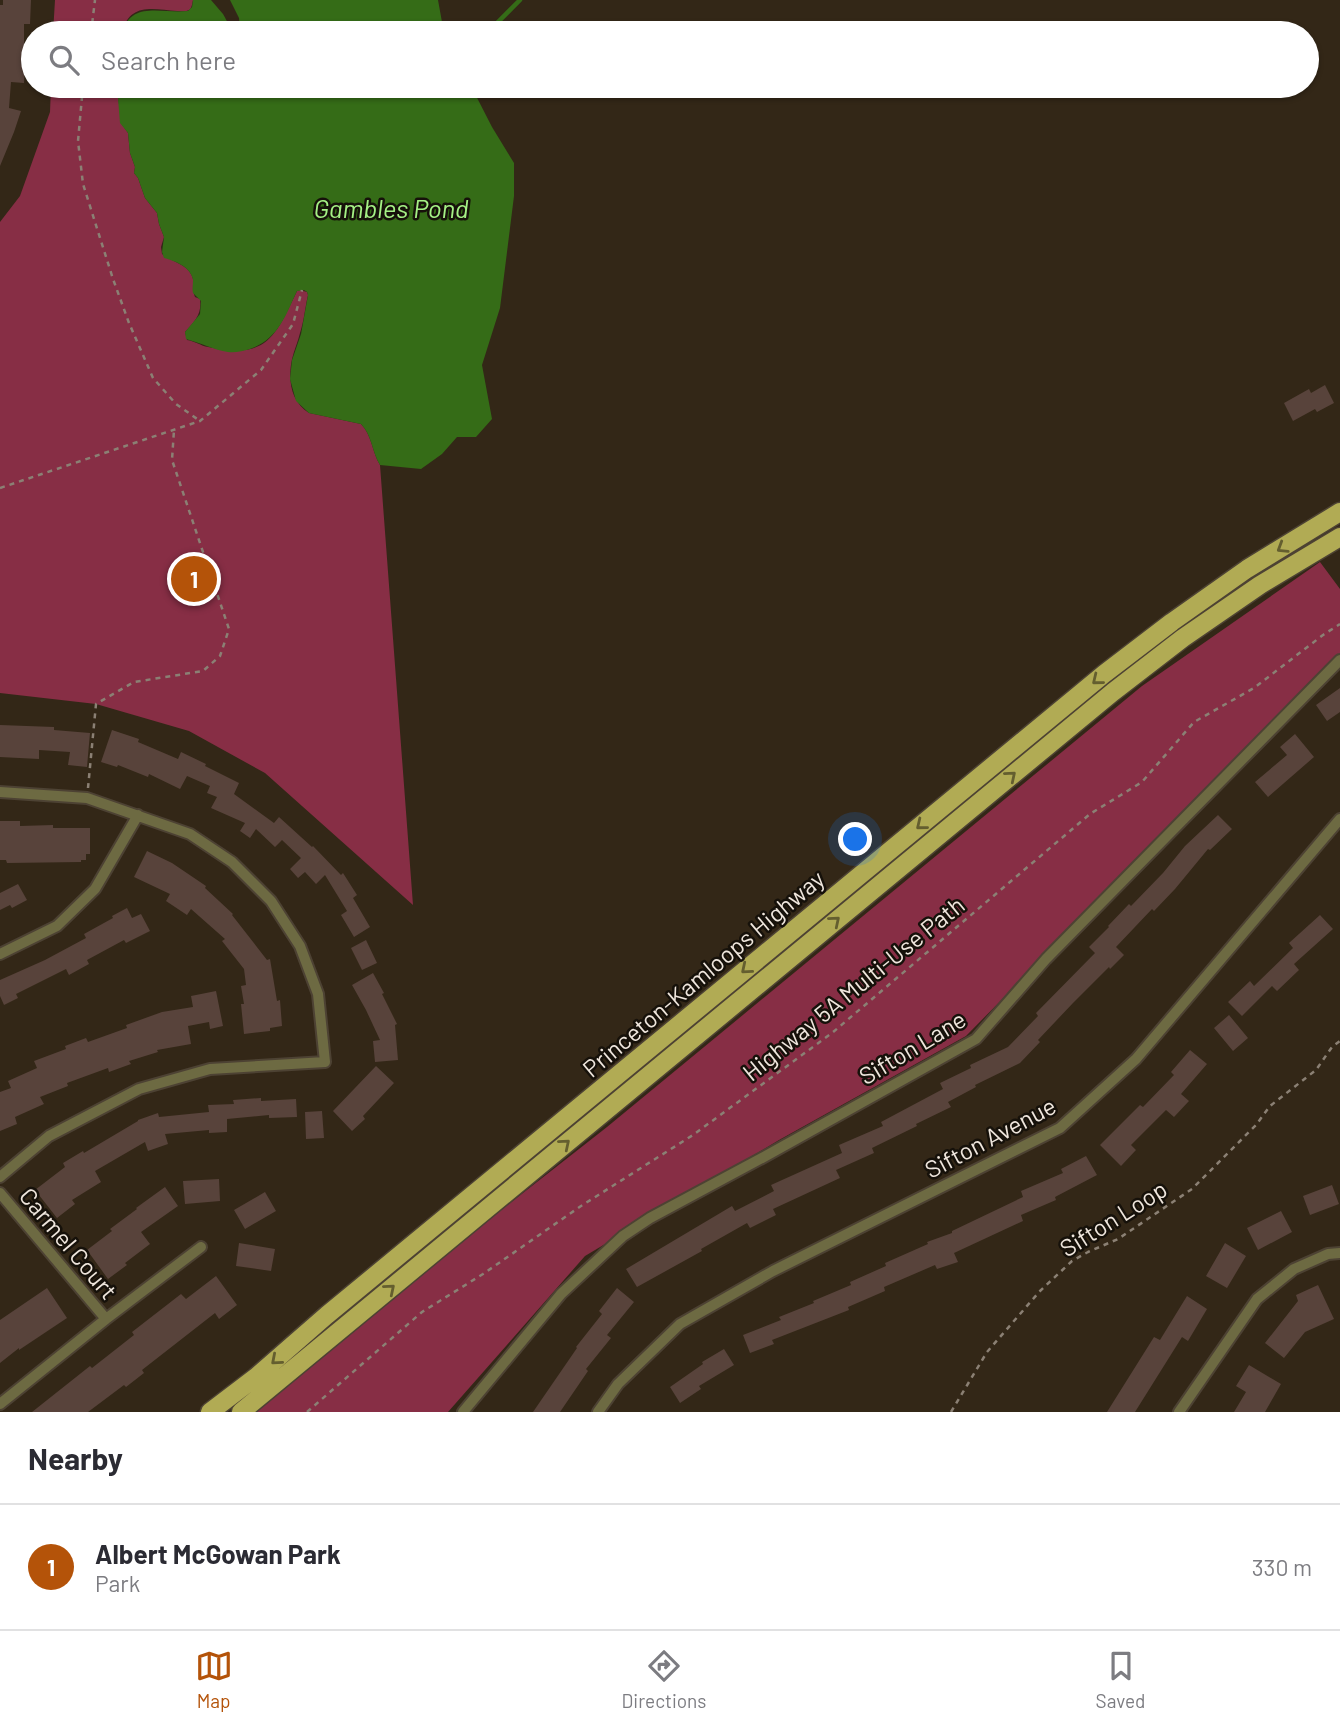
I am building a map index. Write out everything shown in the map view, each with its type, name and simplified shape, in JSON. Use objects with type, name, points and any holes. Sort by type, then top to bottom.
[{"type":"main road","name":"Princeton-Kamloops Highway","points":[[210,1412],[256,1377],[327,1315],[1104,674],[1247,569],[1340,512]]},
{"type":"main road","name":"Princeton-Kamloops Highway","points":[[241,1412],[1113,692],[1183,638],[1260,585],[1340,537]]},
{"type":"street","name":"Sifton Lane","points":[[463,1412],[561,1294],[623,1236],[650,1218],[976,1038],[1046,959],[1340,660]]},
{"type":"street","points":[[0,792],[88,798],[190,834],[232,862],[271,901],[300,946],[318,995],[326,1062],[211,1069],[139,1089],[49,1136],[0,1177]]},
{"type":"street","points":[[0,954],[57,926],[95,889],[138,815]]},
{"type":"street","name":"Sifton Avenue","points":[[598,1412],[618,1384],[680,1324],[773,1272],[1060,1128],[1136,1059],[1340,819]]},
{"type":"street","name":"Carmel Court","points":[[0,1193],[106,1319]]},
{"type":"street","name":"Carmel Court","points":[[0,1405],[106,1319],[201,1247]]},
{"type":"street","points":[[1179,1412],[1257,1299],[1293,1269],[1328,1254],[1340,1253]]},
{"type":"path","points":[[92,21],[95,0]]},
{"type":"path","points":[[82,98],[78,141],[83,184],[129,323],[153,377],[176,404],[200,421]]},
{"type":"path","points":[[0,488],[200,421],[261,370],[293,324],[302,290]]},
{"type":"path","points":[[88,798],[96,704],[134,682],[203,671],[220,656],[229,629],[172,460],[174,430]]},
{"type":"path","name":"Highway 5A Multi-Use Path","points":[[307,1412],[422,1312],[693,1135],[832,1033],[1090,814],[1142,782],[1194,722],[1254,688],[1340,624]]},
{"type":"path","name":"Sifton Loop","points":[[951,1412],[987,1352],[1072,1261],[1118,1239],[1192,1189],[1256,1125],[1270,1106],[1316,1070],[1332,1047],[1340,1041]]},
{"type":"shaded area","points":[[55,0],[193,0],[191,8],[186,11],[143,10],[136,12],[126,21],[54,21]]},
{"type":"shaded area","points":[[51,98],[118,98],[121,123],[128,133],[134,173],[145,198],[157,213],[164,237],[162,254],[188,270],[193,279],[195,297],[200,299],[199,313],[185,332],[187,340],[228,350],[256,347],[266,342],[274,333],[297,291],[307,292],[303,324],[291,367],[294,396],[309,413],[361,424],[380,465],[413,905],[265,773],[189,731],[96,704],[0,693],[0,222],[20,196],[50,112]]},
{"type":"shaded area","points":[[1320,562],[1340,589],[1340,656],[966,1036],[779,1140],[585,1256],[448,1412],[252,1412],[426,1269],[607,1127],[1142,686]]},
{"type":"water","points":[[193,0],[211,0],[227,21],[128,21],[140,12],[188,11]]},
{"type":"water","points":[[230,0],[438,0],[442,21],[239,21]]},
{"type":"water","name":"Gambles Pond","points":[[118,98],[477,98],[514,163],[514,196],[500,308],[482,365],[492,419],[476,437],[457,437],[442,454],[421,469],[380,465],[361,424],[309,413],[296,401],[290,379],[308,295],[304,290],[297,291],[274,333],[260,345],[228,352],[186,339],[185,332],[200,314],[201,301],[193,293],[192,275],[186,268],[164,258],[164,237],[157,213],[145,198],[134,173],[128,133],[120,123]]},
{"type":"building","points":[[3,0],[31,0],[30,21],[21,21],[21,83],[11,82],[9,108],[21,111],[0,166],[0,5],[3,5]]},
{"type":"building","points":[[1325,385],[1334,403],[1317,412],[1315,409],[1293,421],[1284,403],[1309,389],[1311,393]]},
{"type":"building","points":[[1340,688],[1340,712],[1327,721],[1316,705]]},
{"type":"building","points":[[0,725],[54,727],[54,730],[90,733],[87,767],[68,765],[70,752],[39,750],[39,759],[0,757]]},
{"type":"building","points":[[112,730],[139,739],[138,742],[178,759],[181,752],[239,783],[234,794],[274,823],[279,817],[341,875],[343,873],[357,895],[353,898],[370,927],[354,937],[341,915],[347,911],[325,875],[316,884],[305,872],[298,878],[290,869],[301,858],[282,840],[275,847],[256,829],[250,838],[240,831],[245,823],[211,808],[217,797],[207,793],[210,786],[187,776],[180,789],[149,774],[148,777],[118,765],[117,767],[101,762]]},
{"type":"building","points":[[1295,734],[1314,757],[1268,797],[1255,782],[1287,755],[1280,747]]},
{"type":"building","points":[[1218,815],[1232,829],[1208,849],[1175,889],[1116,947],[1124,955],[1073,1003],[1020,1063],[948,1102],[951,1107],[872,1148],[874,1153],[836,1170],[840,1178],[773,1209],[776,1215],[750,1228],[747,1223],[637,1287],[626,1269],[732,1206],[735,1211],[774,1191],[771,1185],[842,1153],[839,1145],[883,1126],[881,1122],[943,1089],[940,1083],[1008,1047],[1038,1016],[1036,1013],[1095,953],[1089,947],[1108,926],[1129,904],[1131,906],[1185,846]]},
{"type":"building","points":[[0,821],[20,821],[20,826],[90,828],[90,854],[86,854],[86,860],[81,862],[7,863],[6,860],[0,860]]},
{"type":"building","points":[[147,851],[172,863],[206,886],[205,888],[233,914],[267,960],[270,959],[277,1001],[280,1000],[282,1026],[270,1028],[270,1031],[244,1034],[241,986],[246,985],[244,969],[222,941],[225,939],[191,909],[187,915],[166,901],[170,894],[134,877]]},
{"type":"building","points":[[18,884],[27,900],[12,908],[10,905],[0,910],[0,893]]},
{"type":"building","points":[[127,908],[132,918],[141,914],[150,931],[126,943],[124,940],[87,960],[89,964],[69,975],[66,969],[16,994],[18,998],[4,1005],[0,996],[0,980],[86,938],[84,934]]},
{"type":"building","points":[[1320,915],[1333,929],[1294,964],[1299,970],[1277,991],[1272,986],[1242,1016],[1228,1002],[1250,981],[1254,986],[1293,948],[1289,943]]},
{"type":"building","points":[[366,940],[377,963],[362,970],[351,948]]},
{"type":"building","points":[[373,973],[397,1024],[398,1060],[375,1062],[373,1041],[380,1040],[352,985]]},
{"type":"building","points":[[216,991],[223,1026],[210,1029],[209,1022],[188,1026],[191,1044],[157,1050],[158,1052],[129,1061],[131,1064],[109,1072],[108,1068],[67,1083],[68,1086],[40,1097],[44,1104],[15,1117],[17,1124],[0,1131],[0,1092],[11,1088],[8,1081],[37,1068],[34,1061],[66,1049],[65,1046],[86,1038],[88,1042],[162,1012],[193,1007],[191,996]]},
{"type":"building","points":[[1229,1015],[1248,1038],[1233,1051],[1214,1028]]},
{"type":"building","points":[[1190,1050],[1207,1064],[1181,1094],[1189,1101],[1174,1117],[1166,1110],[1131,1145],[1136,1150],[1121,1166],[1100,1145],[1174,1075],[1171,1072]]},
{"type":"building","points":[[376,1066],[394,1083],[352,1131],[333,1111]]},
{"type":"building","points":[[261,1098],[261,1101],[296,1099],[297,1117],[269,1118],[269,1115],[227,1119],[227,1132],[209,1133],[209,1130],[165,1134],[168,1144],[148,1151],[145,1142],[95,1171],[101,1182],[72,1200],[75,1204],[57,1218],[35,1190],[65,1167],[63,1163],[138,1120],[158,1113],[159,1117],[209,1112],[208,1105],[234,1104],[233,1100]]},
{"type":"building","points":[[322,1111],[324,1138],[306,1139],[305,1112]]},
{"type":"building","points":[[1086,1156],[1097,1175],[1055,1197],[1056,1200],[1021,1215],[1023,1221],[954,1253],[958,1262],[937,1269],[935,1265],[884,1287],[885,1291],[848,1307],[849,1310],[772,1340],[774,1344],[750,1353],[743,1335],[781,1320],[779,1317],[851,1285],[850,1282],[886,1266],[885,1263],[1023,1197],[1021,1191],[1063,1173],[1061,1169]]},
{"type":"building","points":[[219,1179],[220,1201],[185,1204],[183,1181]]},
{"type":"building","points":[[1332,1185],[1339,1204],[1310,1215],[1303,1196]]},
{"type":"building","points":[[165,1187],[178,1206],[141,1232],[150,1244],[108,1279],[87,1250]]},
{"type":"building","points":[[265,1192],[276,1211],[245,1229],[234,1210]]},
{"type":"building","points":[[1281,1211],[1292,1232],[1258,1250],[1247,1228]]},
{"type":"building","points":[[239,1243],[275,1249],[271,1271],[236,1266]]},
{"type":"building","points":[[1225,1243],[1246,1256],[1227,1288],[1206,1276]]},
{"type":"building","points":[[216,1276],[237,1305],[219,1319],[215,1313],[142,1370],[144,1373],[88,1412],[32,1412],[134,1335],[132,1332],[181,1294],[186,1299]]},
{"type":"building","points":[[1318,1285],[1334,1319],[1305,1332],[1284,1358],[1265,1343],[1298,1301],[1296,1295]]},
{"type":"building","points":[[47,1288],[67,1318],[0,1363],[0,1320]]},
{"type":"building","points":[[617,1288],[634,1302],[607,1335],[611,1338],[586,1369],[588,1371],[560,1412],[533,1412],[576,1347],[602,1314],[599,1311]]},
{"type":"building","points":[[1187,1296],[1207,1309],[1188,1341],[1182,1337],[1135,1412],[1107,1412],[1154,1337],[1160,1340]]},
{"type":"building","points":[[724,1349],[734,1365],[699,1386],[701,1389],[680,1403],[670,1387]]},
{"type":"building","points":[[1249,1365],[1281,1384],[1265,1412],[1234,1412],[1246,1392],[1236,1386]]},
{"type":"waterway","points":[[499,21],[520,0]]},
{"type":"place","name":"Albert McGowan Park","points":[[194,579]]}]
